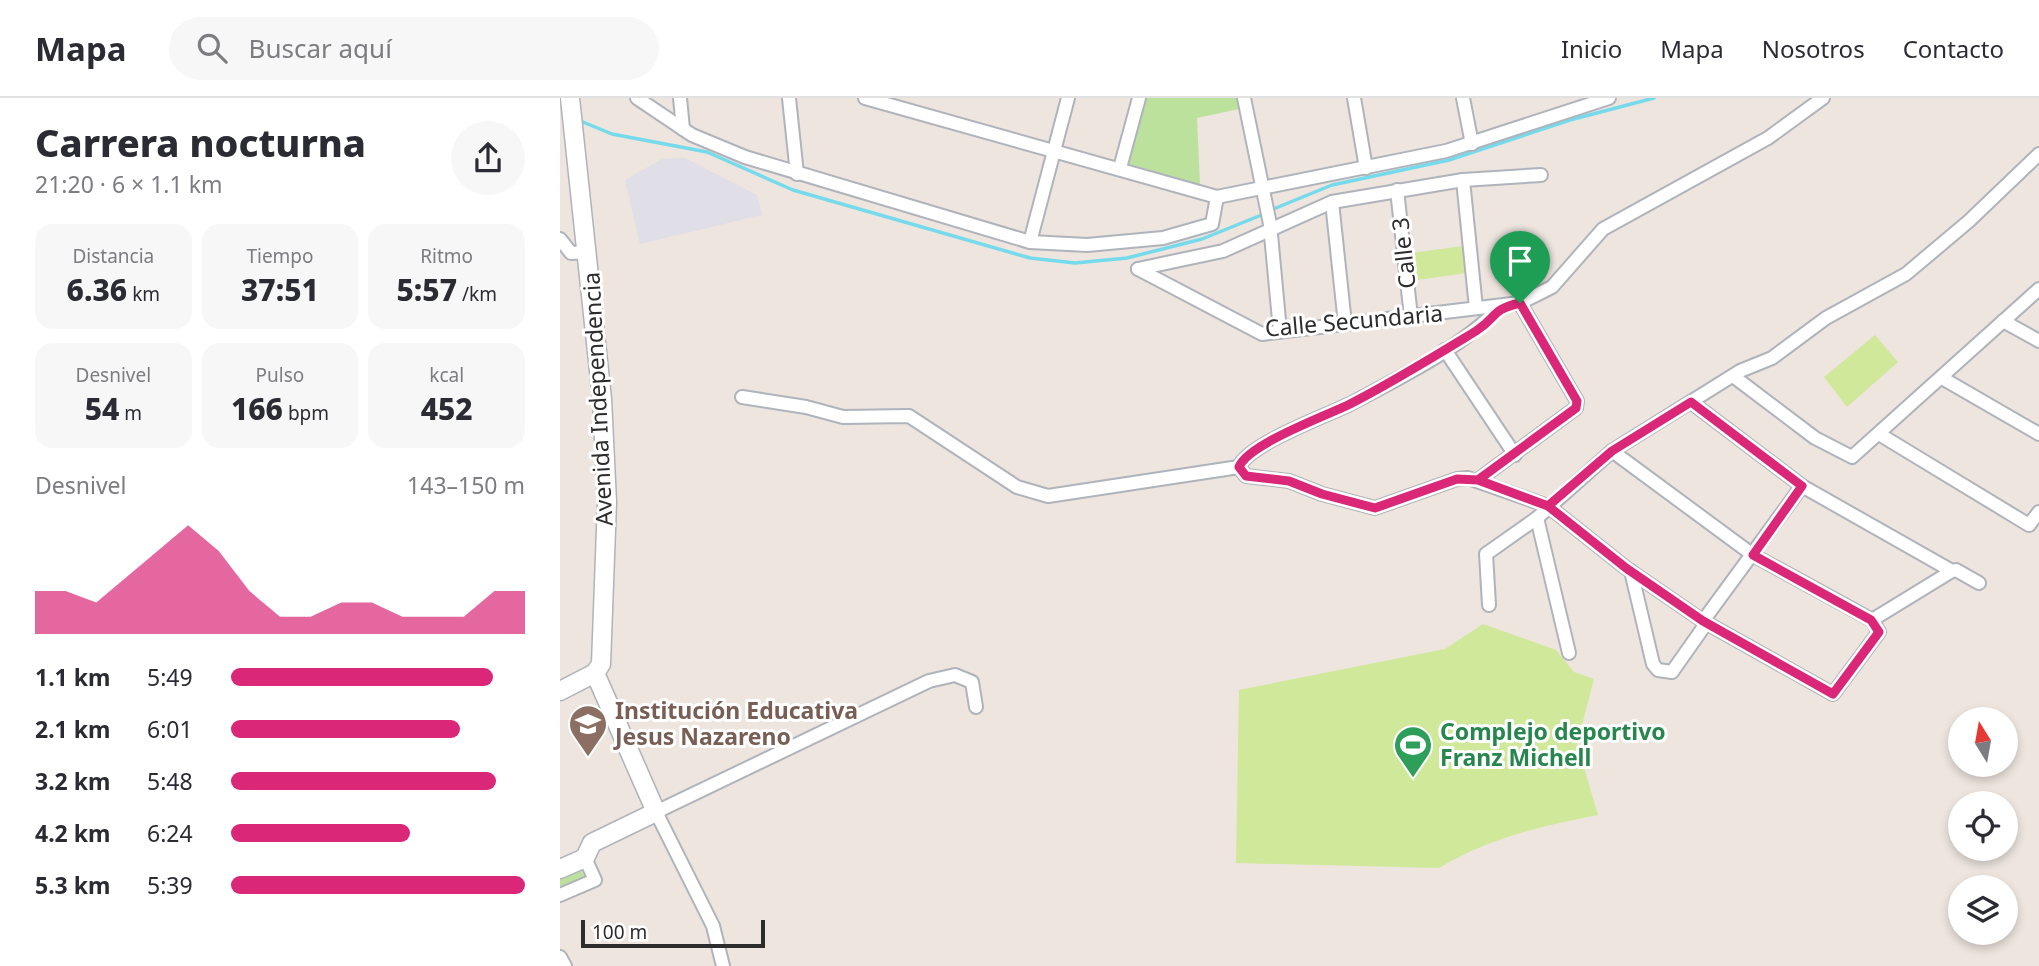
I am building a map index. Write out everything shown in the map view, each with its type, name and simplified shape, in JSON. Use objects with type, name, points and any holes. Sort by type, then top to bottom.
[{"type":"main road","name":"Avenida Independencia","points":[[571,104],[602,398],[607,502],[601,664],[595,673]]},
{"type":"main road","points":[[560,691],[595,673],[656,812],[592,843],[585,858],[560,869]]},
{"type":"street","points":[[637,98],[682,129],[745,157],[1030,242],[1087,245],[1163,238],[1212,224],[1217,197]]},
{"type":"street","points":[[680,98],[682,129]]},
{"type":"street","points":[[789,98],[797,174]]},
{"type":"street","points":[[865,98],[1217,197],[1264,193],[1472,144],[1569,104],[1609,98]]},
{"type":"street","points":[[1030,242],[1068,98]]},
{"type":"street","points":[[1120,169],[1139,98]]},
{"type":"street","points":[[1244,98],[1270,228],[1280,331]]},
{"type":"street","points":[[1354,98],[1366,168]]},
{"type":"street","points":[[1463,98],[1472,144]]},
{"type":"street","name":"Calle Secundaria","points":[[1270,228],[1223,251],[1138,269],[1258,332],[1520,303],[1552,287],[1603,229],[1768,138],[1823,98]]},
{"type":"street","points":[[1489,605],[1486,554],[1537,517],[1612,451],[1733,376],[1772,358],[1826,318],[1906,274],[1969,221],[2039,154]]},
{"type":"street","points":[[1270,228],[1332,202],[1463,180],[1541,175]]},
{"type":"street","points":[[1463,180],[1476,308]]},
{"type":"street","name":"Calle 3","points":[[1397,190],[1411,317]]},
{"type":"street","points":[[1332,202],[1345,324]]},
{"type":"street","points":[[560,239],[571,253],[588,252]]},
{"type":"street","points":[[1733,376],[1815,438],[1852,457],[2039,289]]},
{"type":"street","points":[[1478,480],[1576,408],[1577,401],[1520,303]]},
{"type":"street","points":[[1239,467],[1242,458],[1350,404],[1445,350],[1482,327],[1500,307]]},
{"type":"street","points":[[2003,321],[2039,341]]},
{"type":"street","points":[[1445,350],[1515,455]]},
{"type":"street","points":[[1942,377],[2039,433]]},
{"type":"street","points":[[743,397],[806,407],[843,417],[909,416],[1017,487],[1048,496],[1239,467]]},
{"type":"street","points":[[1691,402],[1802,486],[1952,572]]},
{"type":"street","points":[[1878,434],[2029,525],[2039,512]]},
{"type":"street","points":[[1239,467],[1246,476],[1289,481],[1322,494],[1375,508],[1457,479],[1478,480],[1548,506],[1631,571],[1703,621],[1833,694],[1879,632],[1871,620],[1753,555],[1612,451]]},
{"type":"street","points":[[1631,571],[1658,670],[1672,672],[1703,628],[1703,621],[1802,486]]},
{"type":"street","points":[[1537,517],[1569,653]]},
{"type":"street","points":[[1871,620],[1956,570],[1979,583]]},
{"type":"street","points":[[723,966],[713,926],[656,812],[929,681],[955,675],[972,682],[976,707]]},
{"type":"street","points":[[560,895],[595,880],[585,858]]},
{"type":"street","points":[[560,957],[565,966]]},
{"type":"shaded area","points":[[685,158],[757,195],[762,215],[640,244],[625,180],[662,159]]},
{"type":"green space","points":[[1144,98],[1237,98],[1239,109],[1197,118],[1200,185],[1126,163]]},
{"type":"green space","points":[[1463,246],[1467,273],[1416,280],[1412,253]]},
{"type":"green space","points":[[1875,335],[1898,362],[1847,407],[1824,377]]},
{"type":"green space","name":"Complejo deportivo Franz Michell","points":[[1483,624],[1556,650],[1574,672],[1594,679],[1577,744],[1598,815],[1496,841],[1439,868],[1236,863],[1239,690],[1445,649]]},
{"type":"green space","points":[[580,868],[585,878],[560,888],[560,876]]},
{"type":"waterway","points":[[1271,210],[1332,185],[1449,160],[1570,120],[1654,98]]},
{"type":"waterway","points":[[578,120],[612,134],[707,152],[793,190],[1030,258],[1075,263],[1127,258],[1202,239],[1264,214]]},
{"type":"place","name":"Institución Educativa Jesus Nazareno","points":[[588,758]]},
{"type":"place","name":"Complejo deportivo Franz Michell","points":[[1413,779]]},
{"type":"route","points":[[1520,303],[1500,307],[1482,327],[1445,350],[1350,404],[1290,431],[1242,458],[1239,467],[1246,476],[1289,481],[1322,494],[1375,508],[1457,479],[1468,478],[1478,480],[1548,506],[1626,568],[1703,621],[1833,694],[1879,632],[1871,620],[1753,555],[1802,486],[1691,402],[1612,451],[1548,506],[1510,493],[1478,480],[1576,408],[1577,401],[1520,303]]}]
